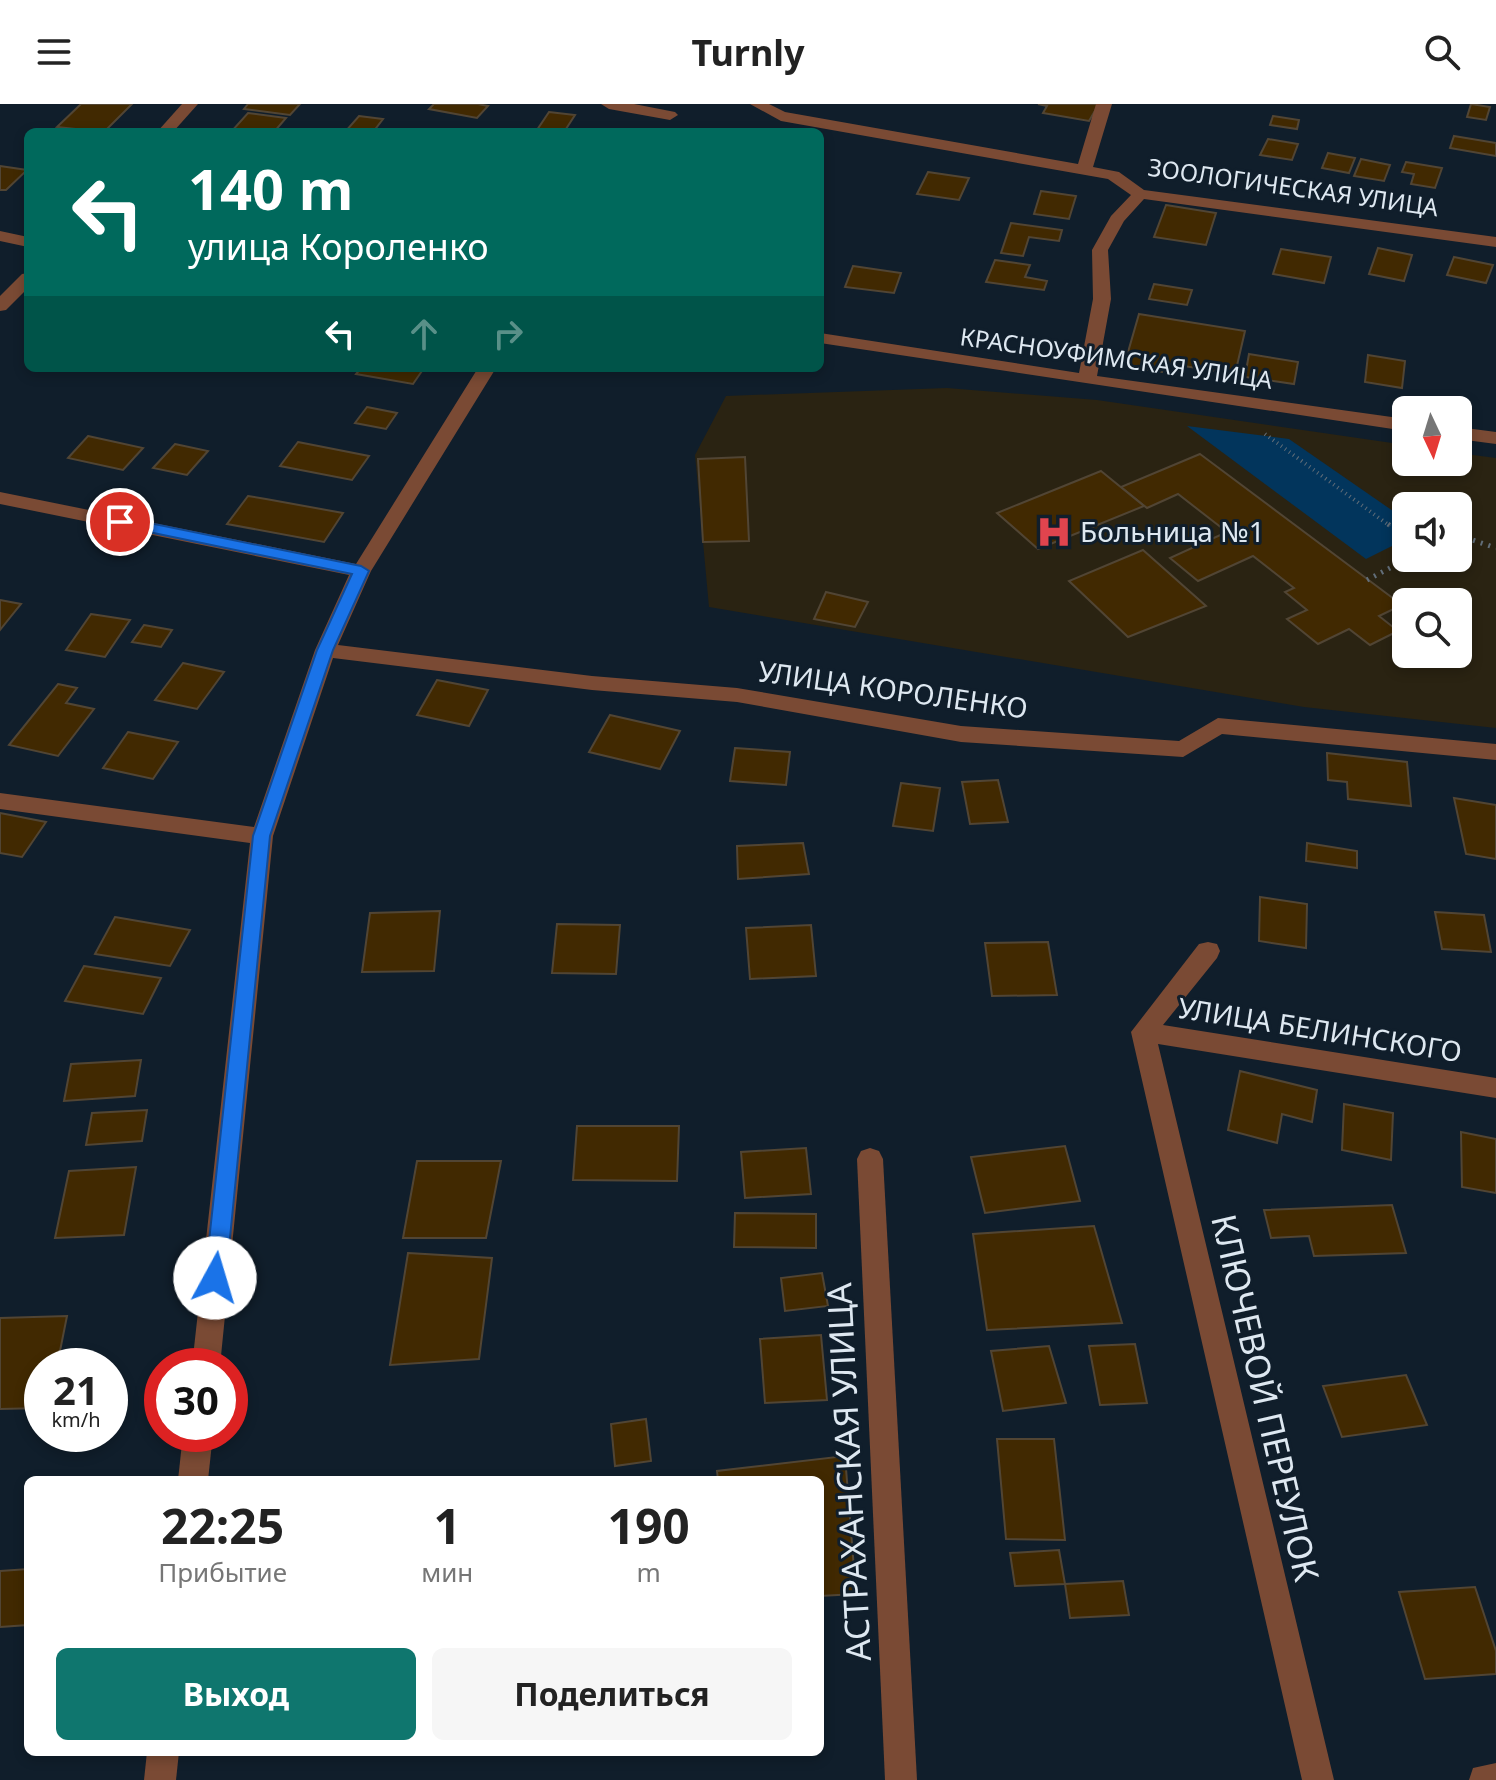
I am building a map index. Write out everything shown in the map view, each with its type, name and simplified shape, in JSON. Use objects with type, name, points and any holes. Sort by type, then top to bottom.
[{"type":"street","points":[[169,128],[190,104]]},
{"type":"street","points":[[609,104],[675,110]]},
{"type":"street","name":"ЗООЛОГИЧЕСКАЯ УЛИЦА","points":[[758,104],[781,116],[1113,175],[1140,194],[1496,242]]},
{"type":"street","points":[[1084,170],[1104,104]]},
{"type":"street","points":[[661,128],[675,110]]},
{"type":"street","points":[[1087,380],[1102,299],[1100,250],[1117,219],[1140,194]]},
{"type":"street","points":[[0,236],[24,241]]},
{"type":"street","points":[[0,306],[24,282]]},
{"type":"street","name":"КРАСНОУФИМСКАЯ УЛИЦА","points":[[824,339],[1392,423]]},
{"type":"street","points":[[208,1348],[262,836],[325,650],[361,571],[485,372]]},
{"type":"street","points":[[1472,435],[1496,438]]},
{"type":"street","points":[[0,498],[361,571]]},
{"type":"street","name":"УЛИЦА КОРОЛЕНКО","points":[[325,650],[592,683],[737,695],[961,734],[1183,749],[1218,726],[1496,752]]},
{"type":"street","points":[[0,801],[262,836]]},
{"type":"street","name":"УЛИЦА БЕЛИНСКОГО","points":[[1208,951],[1143,1032],[1496,1088]]},
{"type":"street","name":"КЛЮЧЕВОЙ ПЕРЕУЛОК","points":[[1143,1032],[1318,1780]]},
{"type":"street","name":"АСТРАХАНСКАЯ УЛИЦА","points":[[870,1159],[901,1780]]},
{"type":"street","points":[[193,1476],[196,1452]]},
{"type":"street","points":[[160,1780],[163,1756]]},
{"type":"street","points":[[1485,1780],[1496,1779]]},
{"type":"path","points":[[1216,399],[1392,527]]},
{"type":"path","points":[[1472,540],[1496,548]]},
{"type":"path","points":[[1367,580],[1392,567]]},
{"type":"shaded area","name":"Больница №1","points":[[947,388],[1097,400],[1392,443],[1392,476],[1472,476],[1472,455],[1496,458],[1496,728],[1304,707],[709,607],[695,455],[726,396]]},
{"type":"shaded area","points":[[1187,426],[1289,439],[1392,510],[1392,546],[1366,559]]},
{"type":"building","points":[[81,104],[132,104],[108,128],[57,127]]},
{"type":"building","points":[[248,104],[300,104],[290,115],[244,109]]},
{"type":"building","points":[[434,104],[488,106],[477,118],[429,109]]},
{"type":"building","points":[[1038,104],[1099,104],[1089,121],[1043,113],[1047,106]]},
{"type":"building","points":[[1471,104],[1490,107],[1486,120],[1467,117]]},
{"type":"building","points":[[549,112],[575,115],[567,128],[538,128]]},
{"type":"building","points":[[248,113],[286,118],[277,128],[235,128]]},
{"type":"building","points":[[359,116],[383,119],[376,128],[348,128]]},
{"type":"building","points":[[1273,116],[1299,120],[1297,129],[1270,125]]},
{"type":"building","points":[[1454,136],[1496,143],[1496,156],[1450,148]]},
{"type":"building","points":[[1268,139],[1298,144],[1292,160],[1260,155]]},
{"type":"building","points":[[1328,153],[1355,158],[1349,173],[1322,168]]},
{"type":"building","points":[[1361,159],[1390,165],[1384,181],[1354,176]]},
{"type":"building","points":[[1406,162],[1442,168],[1435,188],[1411,184],[1414,174],[1402,172]]},
{"type":"building","points":[[0,166],[24,170],[6,190],[0,190]]},
{"type":"building","points":[[928,172],[969,178],[959,200],[917,194]]},
{"type":"building","points":[[1041,191],[1076,196],[1069,219],[1034,214]]},
{"type":"building","points":[[1166,205],[1216,213],[1206,245],[1154,237]]},
{"type":"building","points":[[1011,223],[1062,230],[1059,241],[1029,237],[1023,256],[1001,253]]},
{"type":"building","points":[[1378,248],[1412,255],[1404,281],[1369,274]]},
{"type":"building","points":[[1281,249],[1331,257],[1324,283],[1273,274]]},
{"type":"building","points":[[1454,257],[1493,265],[1486,283],[1447,275]]},
{"type":"building","points":[[995,260],[1030,265],[1025,277],[1047,281],[1044,290],[986,282]]},
{"type":"building","points":[[853,266],[901,273],[894,293],[845,287]]},
{"type":"building","points":[[1154,284],[1192,290],[1187,305],[1149,299]]},
{"type":"building","points":[[1139,314],[1245,331],[1235,374],[1165,363],[1162,372],[1124,366]]},
{"type":"building","points":[[1249,354],[1298,362],[1294,384],[1245,377]]},
{"type":"building","points":[[1368,355],[1405,361],[1402,388],[1365,382]]},
{"type":"building","points":[[358,372],[421,372],[413,384],[356,374]]},
{"type":"building","points":[[367,407],[397,413],[386,429],[355,423]]},
{"type":"building","points":[[88,436],[143,448],[123,470],[68,458]]},
{"type":"building","points":[[298,442],[369,456],[352,480],[280,466]]},
{"type":"building","points":[[175,444],[208,451],[187,475],[153,468]]},
{"type":"building","points":[[1200,454],[1392,598],[1392,610],[1379,616],[1392,626],[1392,634],[1370,645],[1349,629],[1318,644],[1287,619],[1307,610],[1285,592],[1294,588],[1253,556],[1198,581],[1170,558],[1227,532],[1178,494],[1147,508],[1121,487]]},
{"type":"building","points":[[745,457],[749,541],[703,542],[698,459]]},
{"type":"building","points":[[1101,471],[1144,506],[1038,549],[997,513]]},
{"type":"building","points":[[248,496],[343,513],[324,542],[227,524]]},
{"type":"building","points":[[1143,550],[1206,606],[1128,637],[1069,581]]},
{"type":"building","points":[[826,592],[868,602],[855,627],[814,619]]},
{"type":"building","points":[[0,600],[21,604],[0,630]]},
{"type":"building","points":[[91,614],[130,620],[105,657],[66,650]]},
{"type":"building","points":[[144,625],[172,630],[161,647],[132,642]]},
{"type":"building","points":[[183,663],[224,672],[197,709],[155,700]]},
{"type":"building","points":[[437,680],[488,690],[469,726],[417,715]]},
{"type":"building","points":[[58,684],[77,688],[66,703],[94,709],[58,756],[9,745]]},
{"type":"building","points":[[610,715],[680,731],[660,769],[589,752]]},
{"type":"building","points":[[128,732],[178,742],[153,779],[103,768]]},
{"type":"building","points":[[735,748],[790,752],[786,785],[730,781]]},
{"type":"building","points":[[1327,753],[1407,762],[1411,806],[1348,799],[1347,782],[1328,780]]},
{"type":"building","points":[[998,780],[1008,822],[970,824],[962,782]]},
{"type":"building","points":[[901,783],[940,788],[933,831],[893,826]]},
{"type":"building","points":[[1454,798],[1496,805],[1496,859],[1466,854]]},
{"type":"building","points":[[0,813],[46,822],[22,857],[0,853]]},
{"type":"building","points":[[803,843],[809,874],[738,879],[737,846]]},
{"type":"building","points":[[1307,843],[1357,851],[1357,868],[1306,861]]},
{"type":"building","points":[[1260,897],[1307,904],[1306,948],[1259,941]]},
{"type":"building","points":[[440,911],[434,971],[362,972],[370,913]]},
{"type":"building","points":[[1435,912],[1484,915],[1491,952],[1442,949]]},
{"type":"building","points":[[115,917],[190,930],[170,966],[95,954]]},
{"type":"building","points":[[557,924],[620,925],[616,974],[552,973]]},
{"type":"building","points":[[811,925],[816,976],[750,979],[746,928]]},
{"type":"building","points":[[1048,942],[1057,995],[992,996],[985,943]]},
{"type":"building","points":[[84,966],[161,978],[143,1014],[65,1001]]},
{"type":"building","points":[[141,1060],[135,1096],[64,1101],[71,1064]]},
{"type":"building","points":[[1240,1071],[1317,1090],[1312,1122],[1282,1114],[1277,1143],[1228,1130]]},
{"type":"building","points":[[1344,1104],[1393,1113],[1391,1160],[1342,1150]]},
{"type":"building","points":[[147,1110],[142,1141],[86,1145],[92,1113]]},
{"type":"building","points":[[577,1126],[679,1126],[677,1181],[573,1180]]},
{"type":"building","points":[[1461,1132],[1496,1139],[1496,1193],[1462,1187]]},
{"type":"building","points":[[1065,1146],[1080,1201],[985,1213],[971,1157]]},
{"type":"building","points":[[806,1148],[811,1194],[745,1198],[741,1152]]},
{"type":"building","points":[[417,1161],[501,1161],[486,1238],[403,1238]]},
{"type":"building","points":[[136,1167],[124,1235],[55,1238],[69,1171]]},
{"type":"building","points":[[1392,1205],[1406,1253],[1314,1256],[1309,1236],[1271,1238],[1264,1210]]},
{"type":"building","points":[[735,1213],[816,1214],[816,1248],[734,1247]]},
{"type":"building","points":[[1094,1226],[1122,1323],[987,1330],[973,1234]]},
{"type":"building","points":[[408,1253],[492,1258],[479,1359],[390,1365]]},
{"type":"building","points":[[822,1273],[828,1306],[785,1311],[781,1278]]},
{"type":"building","points":[[67,1316],[61,1348],[24,1348],[24,1408],[0,1409],[0,1318]]},
{"type":"building","points":[[821,1335],[827,1400],[765,1403],[760,1339]]},
{"type":"building","points":[[1135,1344],[1147,1403],[1100,1405],[1089,1346]]},
{"type":"building","points":[[1049,1346],[1066,1403],[1003,1411],[991,1351]]},
{"type":"building","points":[[1406,1375],[1427,1425],[1342,1437],[1323,1386]]},
{"type":"building","points":[[646,1419],[651,1461],[615,1466],[611,1424]]},
{"type":"building","points":[[997,1439],[1054,1439],[1065,1540],[1006,1539]]},
{"type":"building","points":[[845,1456],[856,1594],[824,1596],[824,1476],[718,1476],[717,1471]]},
{"type":"building","points":[[1059,1550],[1065,1584],[1015,1586],[1010,1553]]},
{"type":"building","points":[[24,1569],[24,1625],[0,1627],[0,1571]]},
{"type":"building","points":[[1123,1581],[1129,1615],[1070,1618],[1065,1584]]},
{"type":"building","points":[[1475,1587],[1496,1651],[1496,1674],[1425,1679],[1399,1592]]},
{"type":"place","name":"Больница №1","points":[[1054,532]]},
{"type":"route","points":[[120,522],[361,571],[325,650],[262,836],[215,1278]]}]
